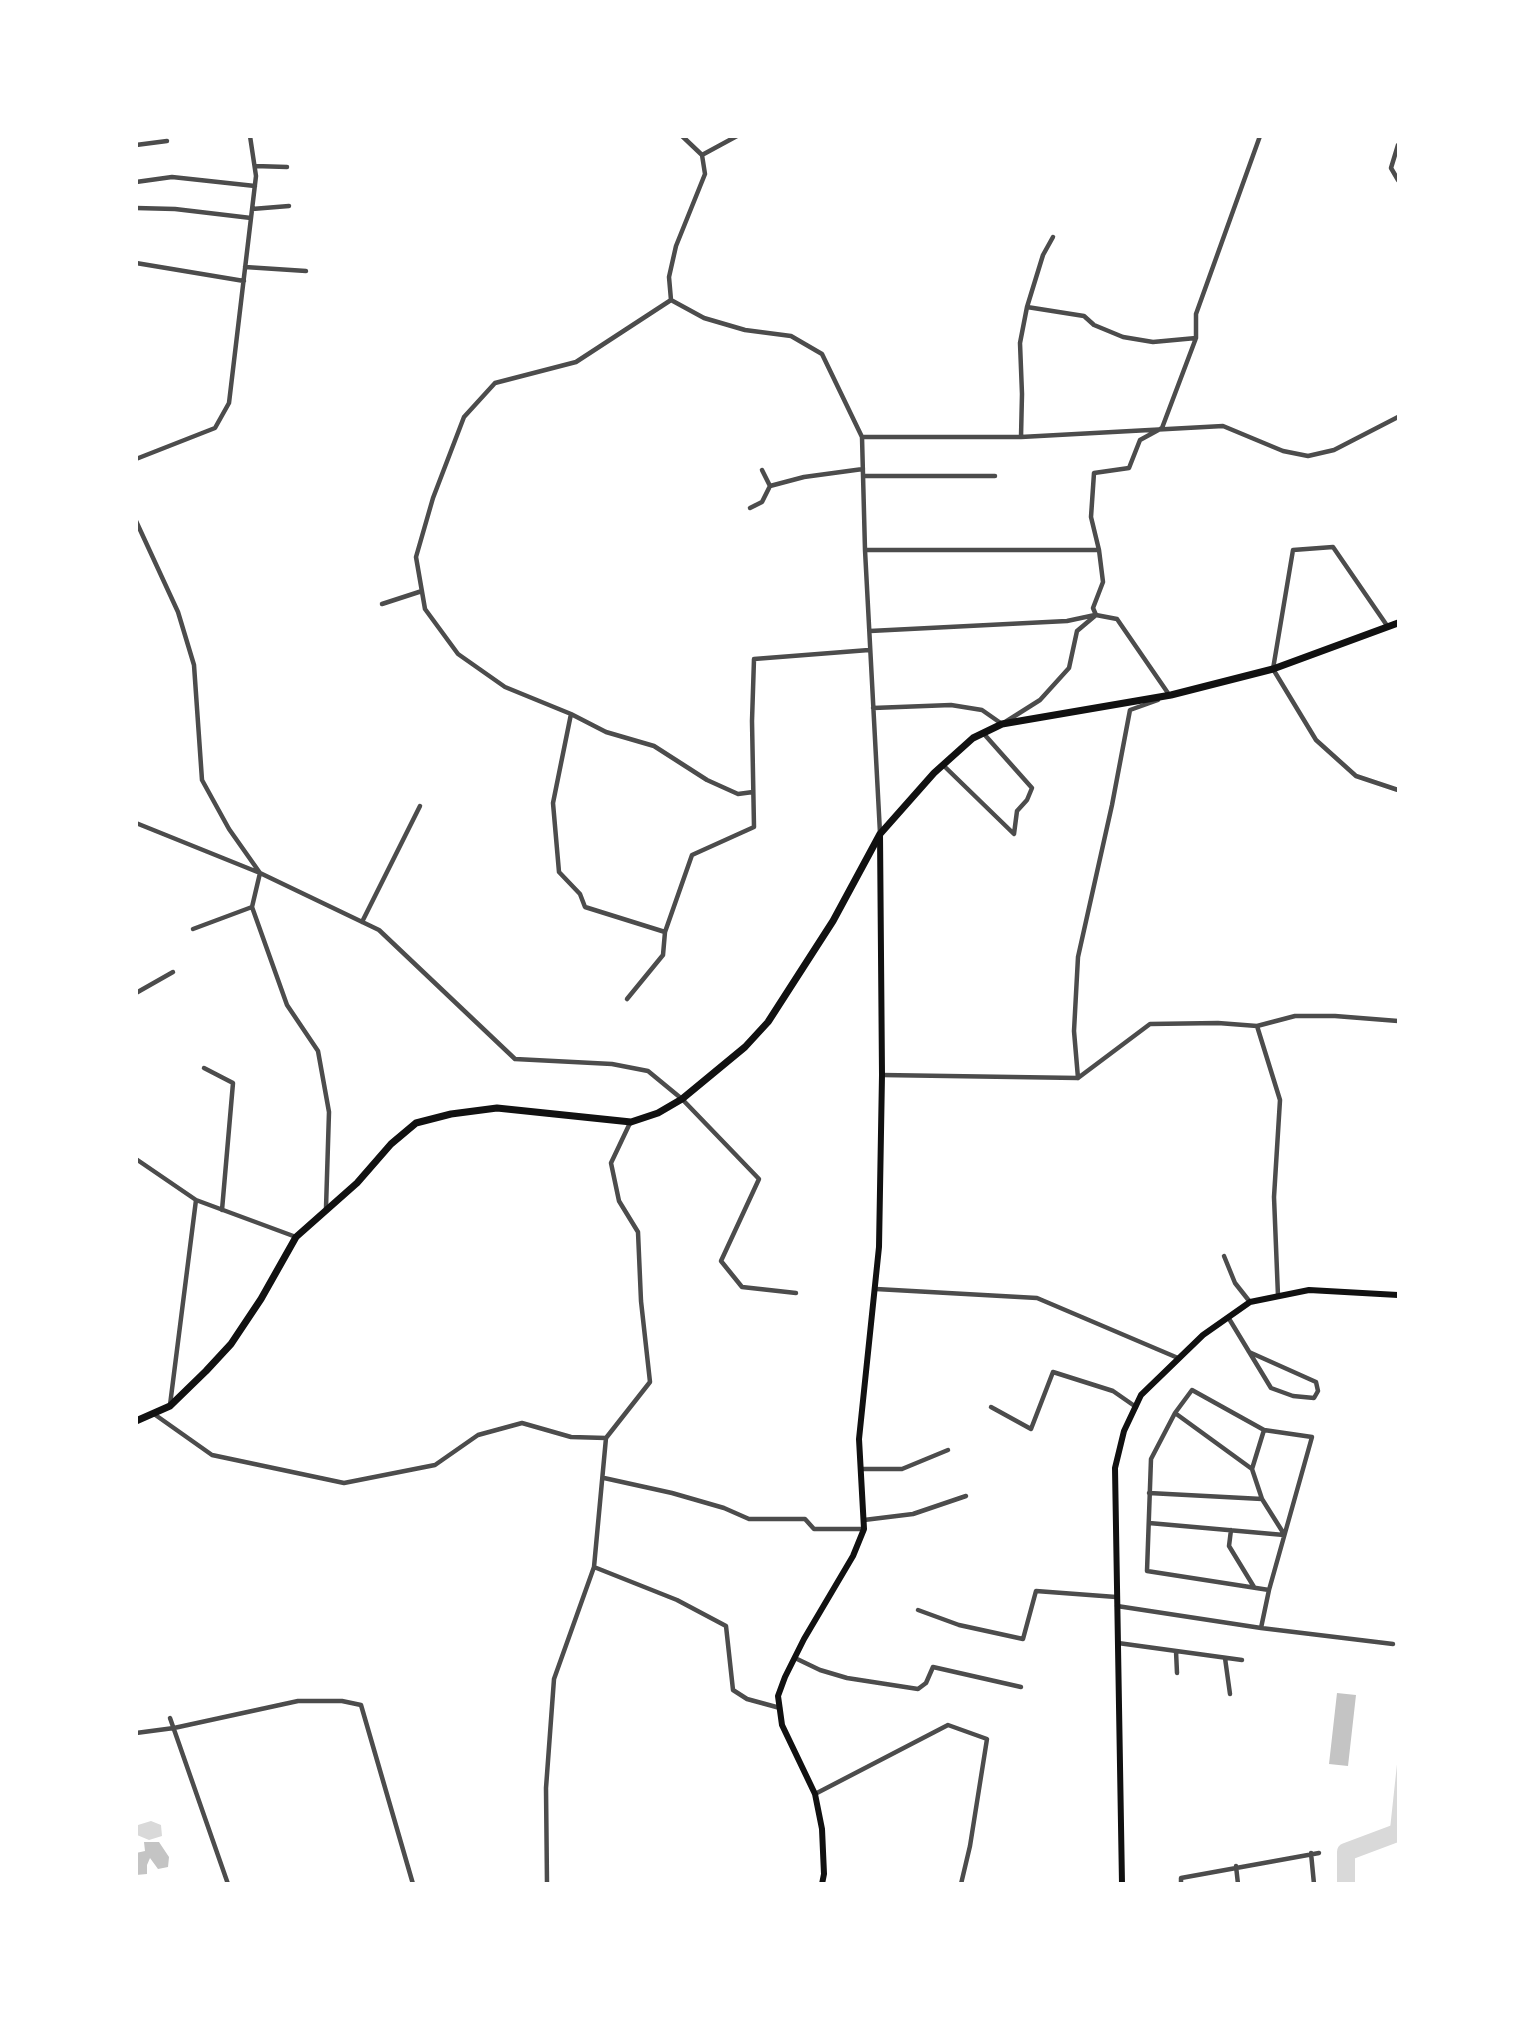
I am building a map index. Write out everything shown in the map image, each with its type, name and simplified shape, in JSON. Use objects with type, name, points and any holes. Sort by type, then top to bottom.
[{"type":"highway","points":[[136,1421],[170,1405],[230,1344],[261,1299],[296,1237],[357,1183],[391,1144],[416,1124],[451,1114],[497,1108],[631,1122],[682,1099],[746,1047],[768,1022],[833,921],[880,834],[943,764],[973,738],[1002,724],[1171,695],[1273,669],[1398,623]]},
{"type":"main road","points":[[822,1884],[822,1829],[815,1794],[782,1726],[779,1696],[795,1658],[853,1556],[864,1530],[860,1427],[879,1247],[882,1075],[880,834]]},
{"type":"main road","points":[[1122,1884],[1115,1468],[1124,1431],[1141,1395],[1203,1335],[1250,1302],[1309,1290],[1398,1295]]},
{"type":"street","points":[[136,458],[215,428],[229,403],[255,186],[250,136]]},
{"type":"street","points":[[671,300],[669,277],[676,246],[705,174],[702,155],[682,136]]},
{"type":"street","points":[[702,155],[737,136]]},
{"type":"street","points":[[1096,615],[1093,608],[1102,582],[1099,550],[1091,517],[1094,473],[1129,468],[1140,440],[1162,428],[1196,338],[1196,314],[1260,136]]},
{"type":"street","points":[[136,145],[167,141]]},
{"type":"street","points":[[1398,145],[1391,168],[1398,180]]},
{"type":"street","points":[[255,166],[287,167]]},
{"type":"street","points":[[136,182],[172,177],[255,186]]},
{"type":"street","points":[[252,209],[289,206]]},
{"type":"street","points":[[136,208],[176,209],[251,218]]},
{"type":"street","points":[[1021,437],[1020,343],[1027,307],[1043,255],[1053,237]]},
{"type":"street","points":[[136,263],[244,281]]},
{"type":"street","points":[[245,267],[306,271]]},
{"type":"street","points":[[671,300],[704,318],[745,330],[791,336],[822,354],[862,437],[869,650],[880,834]]},
{"type":"street","points":[[671,300],[576,362],[495,383],[464,417],[433,498],[416,556],[425,609],[458,654],[505,687],[571,714],[606,732],[654,746],[707,780],[738,794],[753,792]]},
{"type":"street","points":[[1027,307],[1084,316],[1094,324],[1123,337],[1153,342],[1196,338]]},
{"type":"street","points":[[862,437],[1021,437],[1223,426],[1283,452],[1308,456],[1334,450],[1398,417]]},
{"type":"street","points":[[750,508],[762,502],[770,486],[804,477],[863,469]]},
{"type":"street","points":[[762,470],[770,486]]},
{"type":"street","points":[[863,476],[995,475]]},
{"type":"street","points":[[136,521],[178,612],[194,665],[202,780],[229,829],[260,873],[252,907],[287,1005],[318,1051],[329,1112],[326,1208]]},
{"type":"street","points":[[1388,627],[1334,547],[1293,550],[1273,669],[1316,740],[1356,776],[1398,790]]},
{"type":"street","points":[[865,550],[1099,550]]},
{"type":"street","points":[[382,604],[422,591]]},
{"type":"street","points":[[873,708],[951,705],[982,710],[1002,724],[1040,700],[1069,668],[1077,631],[1096,615]]},
{"type":"street","points":[[870,631],[1067,621],[1096,615],[1117,619],[1171,695],[1130,710],[1078,957],[1074,1031],[1078,1078]]},
{"type":"street","points":[[627,999],[663,956],[665,932],[692,855],[754,827],[754,659],[869,650]]},
{"type":"street","points":[[571,714],[553,803],[559,872],[580,894],[585,907],[665,932]]},
{"type":"street","points":[[943,764],[1014,834],[1017,811],[1032,789],[983,733]]},
{"type":"street","points":[[362,922],[420,806]]},
{"type":"street","points":[[136,823],[260,873],[379,930],[515,1059],[612,1064],[648,1071],[682,1099],[759,1178],[720,1261],[742,1287],[796,1293]]},
{"type":"street","points":[[193,929],[252,907]]},
{"type":"street","points":[[136,993],[173,972]]},
{"type":"street","points":[[882,1075],[1078,1078],[1150,1024],[1218,1023],[1257,1026],[1295,1016],[1398,1021]]},
{"type":"street","points":[[1257,1026],[1280,1100],[1274,1197],[1278,1296]]},
{"type":"street","points":[[204,1068],[233,1083],[222,1210]]},
{"type":"street","points":[[547,1884],[547,1788],[554,1679],[594,1567],[606,1438],[650,1382],[641,1301],[638,1232],[619,1201],[611,1163],[631,1122]]},
{"type":"street","points":[[136,1159],[196,1200],[296,1237]]},
{"type":"street","points":[[170,1405],[196,1200]]},
{"type":"street","points":[[1224,1256],[1235,1283],[1250,1302]]},
{"type":"street","points":[[876,1289],[1037,1298],[1178,1358]]},
{"type":"street","points":[[1228,1317],[1249,1352],[1271,1388],[1293,1396],[1314,1398],[1318,1391],[1316,1382],[1249,1352]]},
{"type":"street","points":[[991,1407],[1031,1429],[1053,1372],[1112,1391],[1136,1407]]},
{"type":"street","points":[[1261,1628],[1312,1437],[1264,1430],[1192,1390],[1175,1413],[1151,1459],[1147,1571],[1269,1590]]},
{"type":"street","points":[[1175,1413],[1252,1469]]},
{"type":"street","points":[[154,1414],[212,1455],[344,1483],[435,1465],[478,1434],[522,1423],[571,1437],[606,1438]]},
{"type":"street","points":[[1264,1430],[1252,1469],[1262,1499],[1284,1535]]},
{"type":"street","points":[[862,1469],[902,1469],[948,1450]]},
{"type":"street","points":[[604,1478],[672,1493],[724,1508],[749,1519],[805,1519],[814,1529],[864,1530]]},
{"type":"street","points":[[1149,1493],[1262,1499]]},
{"type":"street","points":[[864,1520],[913,1514],[966,1496]]},
{"type":"street","points":[[1149,1523],[1284,1535]]},
{"type":"street","points":[[1231,1530],[1229,1546],[1254,1587]]},
{"type":"street","points":[[594,1567],[677,1600],[726,1626],[733,1690],[747,1699],[780,1708]]},
{"type":"street","points":[[918,1610],[958,1625],[1023,1639],[1036,1591],[1116,1597]]},
{"type":"street","points":[[1116,1606],[1393,1644]]},
{"type":"street","points":[[1118,1643],[1241,1660]]},
{"type":"street","points":[[1176,1651],[1177,1674]]},
{"type":"street","points":[[795,1658],[820,1670],[847,1678],[918,1689],[926,1683],[933,1667],[1021,1687]]},
{"type":"street","points":[[1225,1658],[1230,1694]]},
{"type":"street","points":[[136,1733],[174,1728],[298,1701],[342,1701],[361,1705],[412,1884]]},
{"type":"street","points":[[170,1718],[228,1884]]},
{"type":"street","points":[[815,1794],[948,1725],[987,1739],[970,1846],[961,1884]]},
{"type":"street","points":[[1311,1853],[1314,1884]]},
{"type":"street","points":[[1181,1884],[1181,1878],[1319,1853]]},
{"type":"street","points":[[1236,1866],[1238,1884]]},
{"type":"shaded area","points":[[1398,1755],[1398,1839],[1390,1829]]},
{"type":"shaded area","points":[[151,1821],[161,1825],[162,1836],[149,1840],[137,1835],[138,1825]]},
{"type":"building","points":[[1337,1693],[1356,1695],[1348,1766],[1329,1764]]},
{"type":"building","points":[[144,1842],[159,1842],[169,1857],[168,1867],[158,1869],[150,1858],[147,1874],[136,1875],[136,1853],[145,1851]]},
{"type":"waterway","points":[[1346,1884],[1346,1852],[1394,1834]]}]
